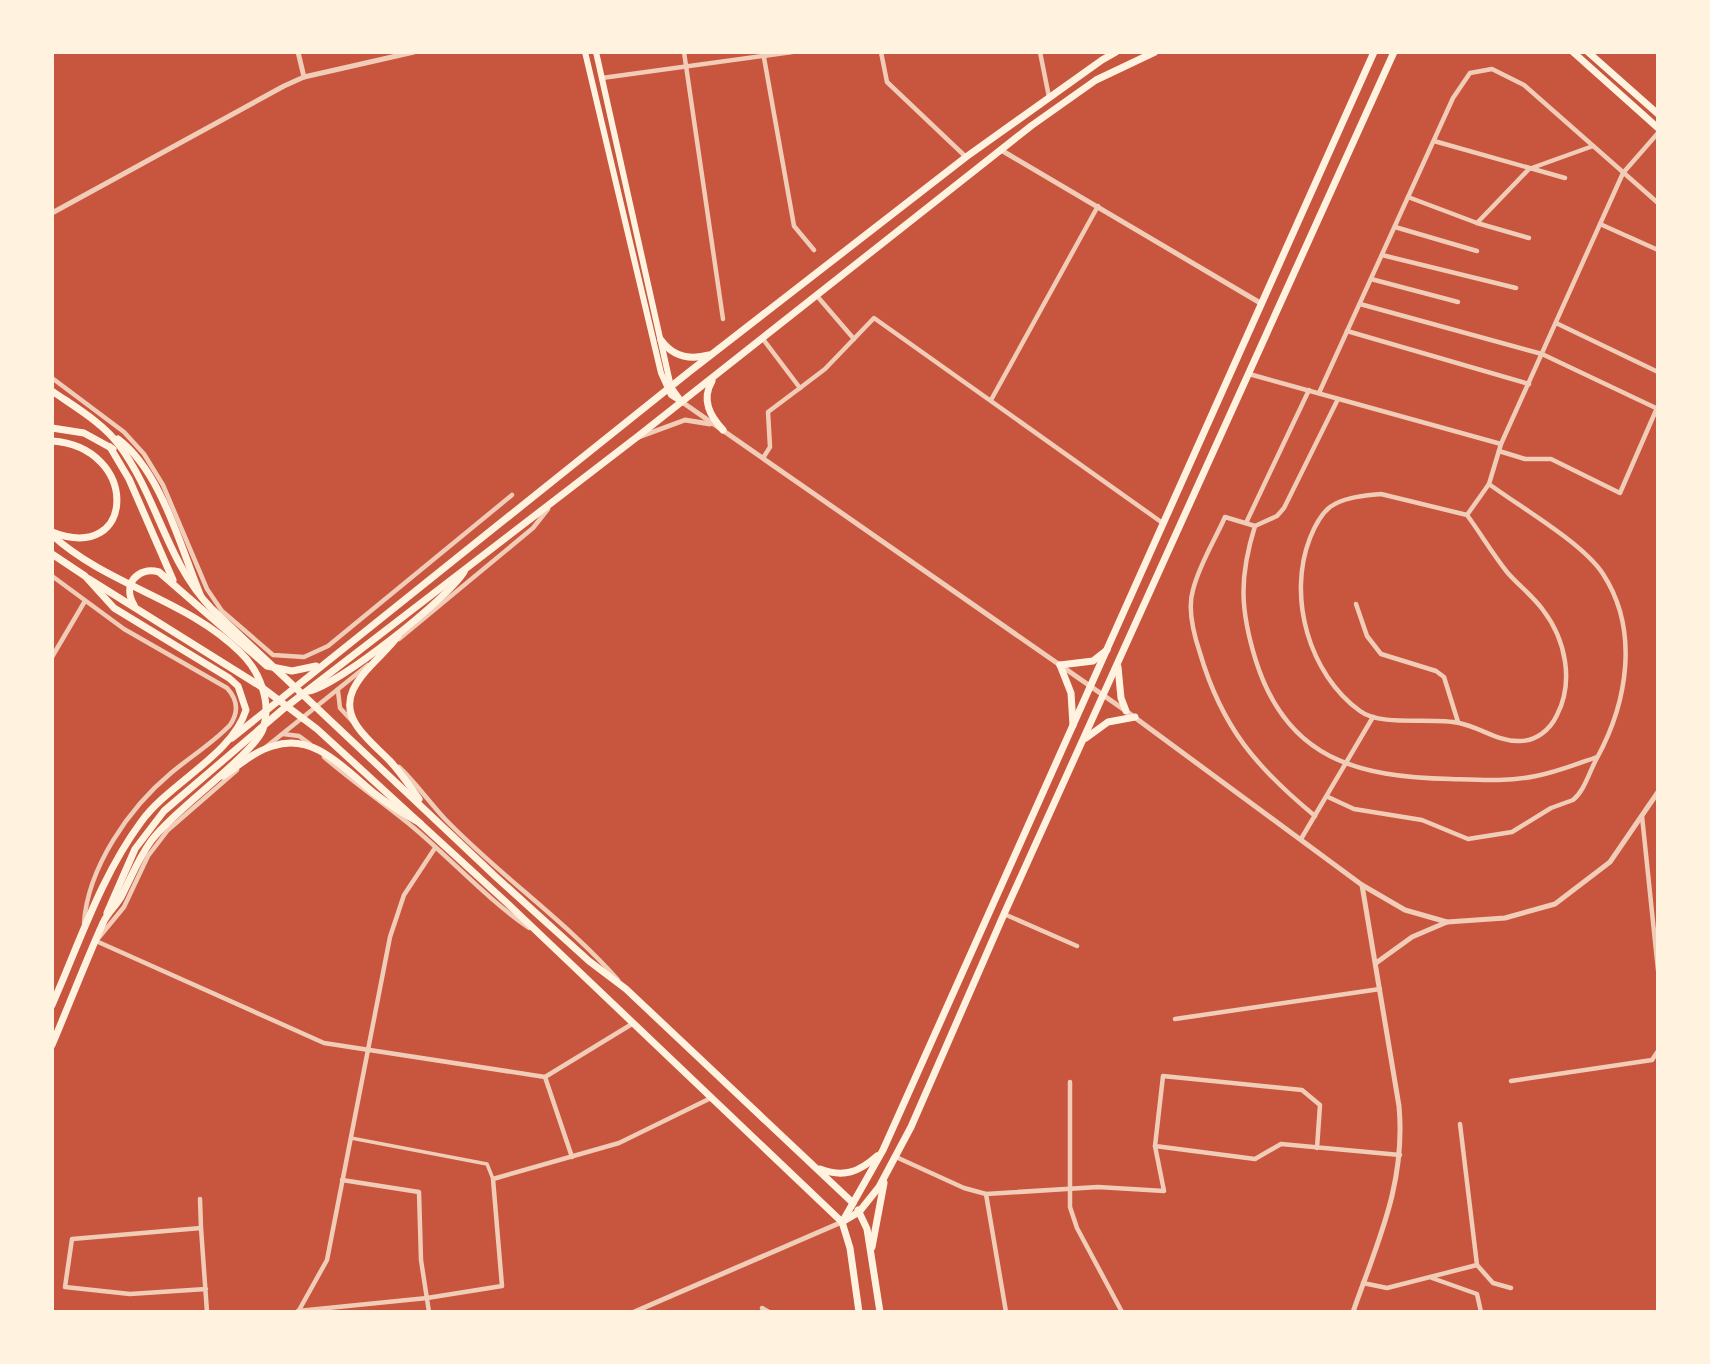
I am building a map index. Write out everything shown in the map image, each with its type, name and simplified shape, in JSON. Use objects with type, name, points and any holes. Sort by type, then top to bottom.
[{"type":"main road","points":[[585,52],[659,366],[669,388],[682,402]]},
{"type":"main road","points":[[596,52],[661,340],[669,388]]},
{"type":"main road","points":[[52,1005],[107,881],[142,820],[166,793],[321,664],[669,388],[966,157],[1116,52]]},
{"type":"main road","points":[[52,1045],[135,849],[164,811],[282,710],[716,376],[1001,150],[1096,80],[1155,52]]},
{"type":"main road","points":[[842,1222],[883,1150],[1374,52]]},
{"type":"main road","points":[[842,1222],[859,1212],[885,1177],[896,1156],[1394,52]]},
{"type":"main road","points":[[1573,52],[1657,128]]},
{"type":"main road","points":[[1588,52],[1657,114]]},
{"type":"main road","points":[[661,340],[666,348],[681,356],[699,357],[713,354]]},
{"type":"main road","points":[[716,376],[709,384],[707,403],[720,428]]},
{"type":"main road","points":[[52,391],[134,453],[149,473],[205,606],[220,630]]},
{"type":"main road","points":[[52,428],[84,433],[110,447],[137,475]]},
{"type":"main road","points":[[111,434],[137,475],[187,580],[220,630]]},
{"type":"main road","points":[[52,441],[80,447],[112,475],[119,503],[117,513],[106,528],[96,534],[77,538],[52,534]]},
{"type":"main road","points":[[110,447],[125,471],[167,568],[181,593]]},
{"type":"main road","points":[[52,534],[95,565],[220,630],[260,662],[274,669],[292,671],[321,664]]},
{"type":"main road","points":[[54,556],[260,686],[332,742],[488,886],[842,1222],[850,1248],[859,1311]]},
{"type":"main road","points":[[260,686],[287,693],[322,688],[349,672],[406,630],[450,591],[466,568]]},
{"type":"main road","points":[[104,920],[118,901],[151,841],[199,792],[256,741],[265,717],[264,696],[254,668],[220,630],[159,572],[145,571],[130,584],[131,601],[137,608]]},
{"type":"main road","points":[[85,576],[114,608],[206,663],[238,686],[246,710],[231,739]]},
{"type":"main road","points":[[187,580],[211,608],[496,877],[589,961],[626,989],[820,1169],[853,1203],[867,1229],[880,1311]]},
{"type":"main road","points":[[406,630],[359,680],[351,697],[350,708],[356,726],[399,771],[428,812]]},
{"type":"main road","points":[[1073,729],[1071,693],[1060,665],[1093,661],[1110,647]]},
{"type":"main road","points":[[1118,664],[1121,698],[1126,710]]},
{"type":"main road","points":[[1083,740],[1108,722],[1135,717]]},
{"type":"main road","points":[[199,792],[269,747],[299,743],[329,755],[376,795],[419,823]]},
{"type":"main road","points":[[820,1169],[849,1174],[859,1171],[883,1150]]},
{"type":"main road","points":[[872,1251],[885,1177]]},
{"type":"street","points":[[298,52],[304,77]]},
{"type":"street","points":[[52,213],[304,77],[414,52]]},
{"type":"street","points":[[684,52],[723,318]]},
{"type":"street","points":[[601,78],[792,52]]},
{"type":"street","points":[[881,52],[887,82],[966,157]]},
{"type":"street","points":[[1041,52],[1049,97]]},
{"type":"street","points":[[764,54],[794,226],[814,250]]},
{"type":"street","points":[[1319,393],[1434,141],[1470,73],[1483,69],[1504,73],[1524,85],[1657,203]]},
{"type":"street","points":[[1467,515],[1489,484],[1501,444],[1623,173],[1657,134]]},
{"type":"street","points":[[1434,141],[1565,178]]},
{"type":"street","points":[[1477,223],[1529,169],[1593,146]]},
{"type":"street","points":[[1001,150],[1262,304]]},
{"type":"street","points":[[1408,197],[1477,223],[1530,237]]},
{"type":"street","points":[[991,400],[1098,206]]},
{"type":"street","points":[[1600,224],[1657,250]]},
{"type":"street","points":[[1395,226],[1477,251]]},
{"type":"street","points":[[1382,255],[1516,288]]},
{"type":"street","points":[[1371,279],[1458,302]]},
{"type":"street","points":[[817,296],[854,339]]},
{"type":"street","points":[[1360,304],[1542,354],[1657,408],[1620,493],[1551,459],[1525,459],[1499,451]]},
{"type":"street","points":[[764,458],[770,447],[768,412],[825,369],[874,318],[1164,524]]},
{"type":"street","points":[[1556,323],[1657,372]]},
{"type":"street","points":[[1347,331],[1529,384]]},
{"type":"street","points":[[763,339],[800,388]]},
{"type":"street","points":[[1249,374],[1501,444]]},
{"type":"street","points":[[52,378],[136,443],[159,477],[214,601],[273,655],[293,659],[316,653],[382,603],[512,495]]},
{"type":"street","points":[[1245,523],[1309,390]]},
{"type":"street","points":[[1315,817],[1273,781],[1247,753],[1226,719],[1208,680],[1196,640],[1191,604],[1193,590],[1225,517],[1255,526],[1278,516],[1338,399]]},
{"type":"street","points":[[682,402],[1104,694],[1362,885],[1405,910],[1447,922]]},
{"type":"street","points":[[637,437],[685,420],[720,428]]},
{"type":"street","points":[[1328,797],[1354,809],[1422,820],[1468,839],[1492,836],[1512,832],[1551,808],[1573,800],[1579,795],[1597,757],[1608,742],[1624,687],[1626,660],[1615,599],[1603,574],[1588,557],[1489,484]]},
{"type":"street","points":[[1381,494],[1467,515],[1508,573],[1543,610],[1553,626],[1567,672],[1567,691],[1548,730],[1522,741],[1507,740],[1458,722],[1373,717],[1350,703],[1327,676],[1314,653],[1305,625],[1301,576],[1305,551],[1313,530],[1326,509],[1337,503],[1381,494]]},
{"type":"street","points":[[555,500],[533,528],[195,804],[168,830],[148,856],[124,907],[96,941],[324,1043],[545,1077],[632,1024]]},
{"type":"street","points":[[1255,526],[1242,580],[1252,649],[1264,685],[1276,710],[1293,730],[1346,766],[1413,778],[1522,779],[1597,757]]},
{"type":"street","points":[[52,576],[124,629],[227,688],[233,695],[236,712],[225,730],[155,788],[126,822],[97,875],[86,904],[83,934]]},
{"type":"street","points":[[52,657],[85,601]]},
{"type":"street","points":[[1356,604],[1367,636],[1381,654],[1436,671],[1444,677],[1458,722]]},
{"type":"street","points":[[339,689],[338,704],[343,713],[422,789],[445,819],[595,954],[626,989]]},
{"type":"street","points":[[1301,839],[1373,717]]},
{"type":"street","points":[[282,734],[299,736],[435,848],[505,912],[534,931]]},
{"type":"street","points":[[1376,963],[1412,937],[1447,922],[1505,918],[1555,904],[1610,862],[1657,792]]},
{"type":"street","points":[[1642,815],[1657,970]]},
{"type":"street","points":[[298,1311],[327,1260],[390,937],[404,895],[435,848]]},
{"type":"street","points":[[1353,1311],[1393,1200],[1401,1156],[1399,1106],[1362,885]]},
{"type":"street","points":[[1004,914],[1077,946]]},
{"type":"street","points":[[1175,1019],[1380,989]]},
{"type":"street","points":[[1511,1081],[1652,1060],[1657,1051]]},
{"type":"street","points":[[896,1156],[964,1188],[986,1194],[1123,1187],[1164,1191],[1155,1146],[1163,1076],[1302,1090],[1320,1105],[1317,1148]]},
{"type":"street","points":[[545,1077],[572,1157]]},
{"type":"street","points":[[1070,1082],[1070,1207],[1077,1228],[1122,1311]]},
{"type":"street","points":[[493,1179],[619,1143],[711,1098]]},
{"type":"street","points":[[1460,1124],[1477,1265],[1493,1283],[1511,1288]]},
{"type":"street","points":[[298,1311],[427,1298],[502,1286],[493,1179],[487,1164],[349,1138]]},
{"type":"street","points":[[1155,1146],[1255,1158],[1281,1144],[1401,1156]]},
{"type":"street","points":[[341,1180],[419,1192],[421,1260],[429,1311]]},
{"type":"street","points":[[986,1194],[1006,1311]]},
{"type":"street","points":[[201,1199],[208,1311]]},
{"type":"street","points":[[634,1311],[842,1222]]},
{"type":"street","points":[[201,1228],[72,1239],[65,1287],[130,1294],[206,1289]]},
{"type":"street","points":[[1363,1283],[1387,1288],[1477,1265]]},
{"type":"street","points":[[1430,1278],[1477,1294],[1481,1311]]},
{"type":"street","points":[[762,1308],[769,1311]]}]
